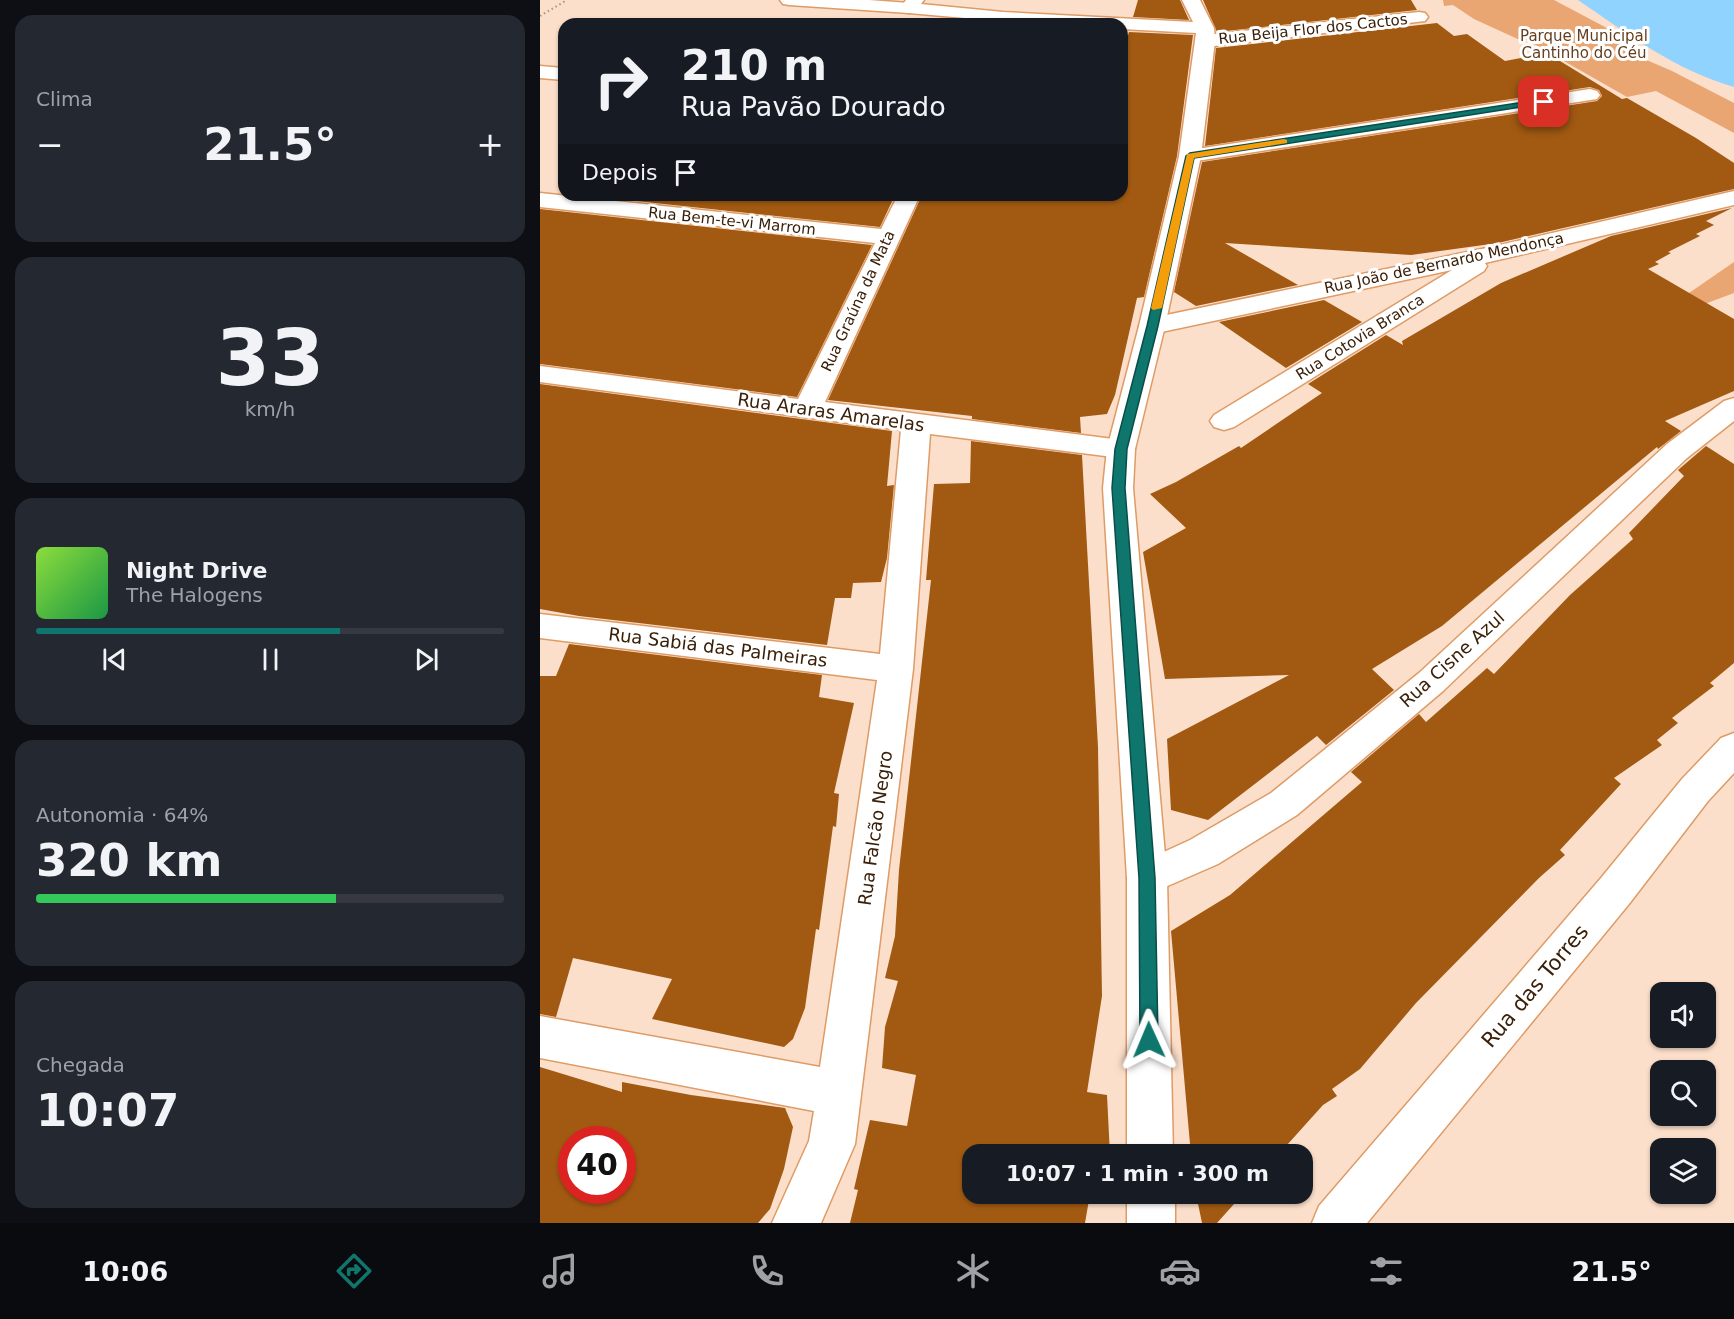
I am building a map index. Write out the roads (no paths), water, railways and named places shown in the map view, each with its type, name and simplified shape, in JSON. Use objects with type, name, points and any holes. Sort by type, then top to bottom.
[{"type":"street","name":"Rua Beija Flor dos Cactos","points":[[789,0],[912,4],[985,18]]},
{"type":"street","name":"Rua Beija Flor dos Cactos","points":[[1128,22],[1201,23],[1419,17]]},
{"type":"street","points":[[1150,1144],[1147,878],[1118,488],[1121,449],[1152,326],[1190,156],[1201,23]]},
{"type":"street","points":[[540,72],[558,74]]},
{"type":"street","points":[[1190,156],[1590,95]]},
{"type":"street","name":"Rua João de Bernardo Mendonça","points":[[1152,326],[1496,253],[1734,198]]},
{"type":"street","name":"Rua Bem-te-vi Marrom","points":[[540,200],[889,237]]},
{"type":"street","name":"Rua Graúna da Mata","points":[[808,408],[906,201]]},
{"type":"street","name":"Rua Cotovia Branca","points":[[1224,421],[1496,253]]},
{"type":"street","name":"Rua Araras Amarelas","points":[[540,374],[808,408],[916,425],[1121,449]]},
{"type":"street","name":"Rua Cisne Azul","points":[[1147,878],[1204,852],[1284,804],[1431,682],[1677,451],[1734,407]]},
{"type":"street","name":"Rua Falcão Negro","points":[[796,1223],[832,1144],[896,669],[916,425]]},
{"type":"street","name":"Rua Sabiá das Palmeiras","points":[[540,626],[896,669]]},
{"type":"street","name":"Rua das Torres","points":[[1336,1223],[1615,891],[1695,790],[1734,748]]},
{"type":"street","points":[[540,1036],[839,1093]]},
{"type":"street","points":[[1151,1204],[1151,1223]]},
{"type":"water","points":[[1578,0],[1734,0],[1734,87],[1712,80],[1672,61]]},
{"type":"park label","name":"Parque Municipal Cantinho do Céu","points":[[1584,44]]}]
